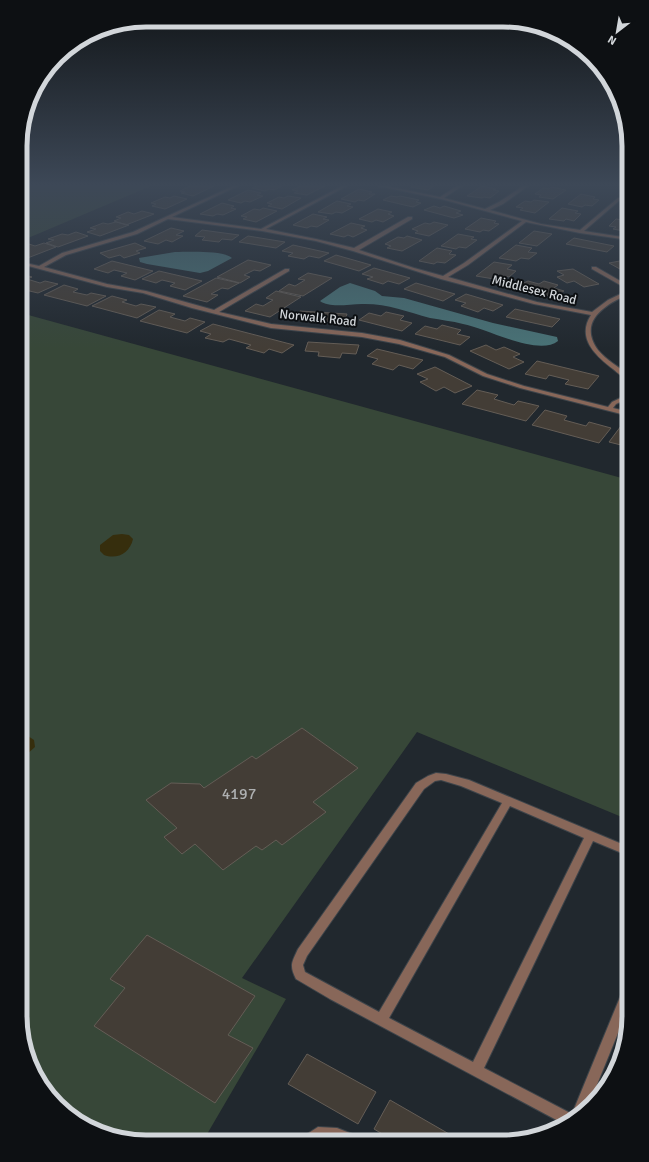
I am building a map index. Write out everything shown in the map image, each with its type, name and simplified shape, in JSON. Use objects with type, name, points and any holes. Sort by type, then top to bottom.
[{"type":"street","points":[[39,268],[64,254],[113,240]]},
{"type":"street","name":"Middlesex Road","points":[[317,240],[356,250],[443,278],[536,303],[592,314]]},
{"type":"street","points":[[356,250],[372,240]]},
{"type":"street","points":[[443,278],[472,261],[500,240]]},
{"type":"street","name":"Norwalk Road","points":[[27,265],[108,285],[144,292],[215,312],[286,329],[362,335],[400,342],[447,356],[485,375],[515,386],[622,412]]},
{"type":"street","points":[[594,268],[622,284]]},
{"type":"street","points":[[215,312],[287,270]]},
{"type":"street","points":[[622,295],[612,300],[592,314],[588,332],[595,349],[622,372]]},
{"type":"street","points":[[609,409],[614,403],[622,399]]},
{"type":"street","points":[[564,1117],[300,975],[297,965],[302,953],[420,786],[427,780],[440,776],[465,783],[622,849]]},
{"type":"street","points":[[381,1020],[508,801]]},
{"type":"street","points":[[476,1070],[590,836]]},
{"type":"street","points":[[582,1104],[622,1007]]},
{"type":"street","points":[[317,1135],[337,1135]]},
{"type":"green space","points":[[27,315],[622,478],[622,817],[417,732],[242,978],[286,999],[207,1135],[130,1134],[100,1126],[86,1119],[62,1100],[47,1082],[39,1069],[33,1054],[27,1024]]},
{"type":"sand","points":[[113,535],[129,535],[133,539],[126,552],[114,557],[104,555],[100,551],[100,545]]},
{"type":"sand","points":[[27,736],[34,740],[35,747],[27,754]]},
{"type":"water","points":[[175,252],[213,253],[228,255],[232,258],[208,271],[200,273],[147,264],[140,262],[139,258]]},
{"type":"water","points":[[350,283],[375,291],[382,296],[404,298],[493,323],[557,337],[558,341],[549,345],[538,346],[525,344],[455,322],[430,318],[390,307],[373,304],[330,305],[320,301],[340,287]]},
{"type":"building","points":[[53,240],[76,240],[58,247],[46,243]]},
{"type":"building","points":[[146,240],[166,240],[158,244],[144,241]]},
{"type":"building","points":[[204,240],[221,240],[219,242]]},
{"type":"building","points":[[242,240],[274,240],[285,242],[276,248],[239,242]]},
{"type":"building","points":[[392,240],[422,240],[402,251],[387,248],[391,246],[385,244]]},
{"type":"building","points":[[449,240],[477,240],[466,248],[459,247],[456,249],[441,246]]},
{"type":"building","points":[[522,240],[544,240],[537,246],[519,243]]},
{"type":"building","points":[[571,240],[585,240],[614,246],[607,252],[566,244]]},
{"type":"building","points":[[44,243],[56,247],[27,258],[27,245],[35,246]]},
{"type":"building","points":[[135,243],[146,248],[136,251],[140,253],[124,258],[120,255],[109,258],[100,253]]},
{"type":"building","points":[[293,245],[329,253],[319,258],[309,256],[304,259],[288,256],[293,253],[282,251]]},
{"type":"building","points":[[516,245],[532,248],[528,252],[537,253],[529,259],[521,258],[516,261],[499,258]]},
{"type":"building","points":[[437,248],[452,251],[449,254],[456,255],[445,263],[437,262],[434,264],[419,261]]},
{"type":"building","points":[[336,255],[371,265],[359,271],[324,261]]},
{"type":"building","points":[[248,260],[271,265],[260,271],[254,270],[244,275],[250,277],[240,283],[217,277]]},
{"type":"building","points":[[112,261],[153,271],[135,280],[121,276],[127,273],[114,270],[108,273],[94,269]]},
{"type":"building","points":[[622,261],[622,270],[609,263]]},
{"type":"building","points":[[494,262],[512,265],[507,269],[516,271],[509,277],[499,275],[494,279],[476,276]]},
{"type":"building","points":[[374,268],[410,278],[399,284],[388,281],[383,284],[367,279],[373,277],[362,274]]},
{"type":"building","points":[[573,269],[599,284],[584,287],[574,281],[567,283],[557,277],[564,275],[557,271]]},
{"type":"building","points":[[159,271],[202,281],[185,290],[170,286],[175,283],[162,280],[156,283],[142,279]]},
{"type":"building","points":[[308,273],[332,278],[303,296],[279,291],[289,284],[295,286],[305,280],[298,279]]},
{"type":"building","points":[[216,278],[239,283],[228,289],[222,288],[211,294],[218,295],[207,302],[183,296]]},
{"type":"building","points":[[27,279],[40,283],[45,281],[58,284],[38,293],[27,290]]},
{"type":"building","points":[[528,281],[539,284],[544,281],[558,285],[554,288],[564,291],[553,297],[517,286]]},
{"type":"building","points":[[416,283],[455,294],[443,301],[404,289]]},
{"type":"building","points":[[64,285],[78,289],[73,292],[87,295],[91,293],[106,296],[87,306],[44,295]]},
{"type":"building","points":[[276,291],[301,297],[270,317],[245,311],[256,304],[263,306],[273,300],[266,298]]},
{"type":"building","points":[[466,294],[503,305],[493,311],[484,308],[478,312],[461,306],[466,303],[455,300]]},
{"type":"building","points":[[112,296],[127,300],[122,302],[136,306],[141,304],[156,307],[137,318],[92,306]]},
{"type":"building","points":[[515,309],[560,319],[552,327],[506,317]]},
{"type":"building","points":[[159,310],[175,314],[170,317],[185,321],[190,318],[205,322],[187,333],[140,321]]},
{"type":"building","points":[[300,311],[347,314],[344,322],[297,320]]},
{"type":"building","points":[[386,312],[404,316],[400,320],[412,323],[402,331],[359,320],[369,313],[381,316]]},
{"type":"building","points":[[213,324],[294,345],[282,353],[269,349],[264,353],[246,348],[251,345],[229,339],[223,342],[205,338],[211,334],[200,331]]},
{"type":"building","points":[[442,325],[461,330],[457,334],[470,337],[460,345],[415,334],[425,326],[437,329]]},
{"type":"building","points":[[308,342],[359,345],[356,354],[342,353],[340,358],[318,356],[319,352],[305,351]]},
{"type":"building","points":[[486,345],[496,350],[504,347],[520,354],[513,357],[524,362],[509,369],[470,351]]},
{"type":"building","points":[[377,349],[423,360],[413,369],[399,365],[393,370],[372,364],[378,359],[367,356]]},
{"type":"building","points":[[537,361],[599,376],[588,389],[565,384],[569,380],[549,375],[546,379],[525,374]]},
{"type":"building","points":[[435,367],[472,386],[455,393],[444,387],[436,391],[420,382],[428,379],[417,374]]},
{"type":"building","points":[[477,390],[498,395],[494,399],[514,405],[518,401],[539,406],[526,421],[462,404]]},
{"type":"building","points":[[545,410],[567,416],[564,420],[586,426],[589,422],[611,428],[599,443],[532,425]]},
{"type":"building","points":[[621,426],[622,426],[622,445],[609,442]]},
{"type":"building","points":[[302,728],[358,768],[313,802],[326,812],[282,845],[276,840],[262,850],[256,846],[223,870],[195,844],[182,854],[164,837],[177,828],[146,800],[171,783],[200,784],[204,788],[252,756],[256,759]]},
{"type":"building","points":[[147,935],[255,996],[228,1035],[253,1048],[215,1103],[94,1026],[125,988],[110,979]]},
{"type":"building","points":[[307,1054],[376,1092],[358,1124],[288,1084]]},
{"type":"building","points":[[390,1100],[451,1135],[384,1135],[374,1129]]}]
